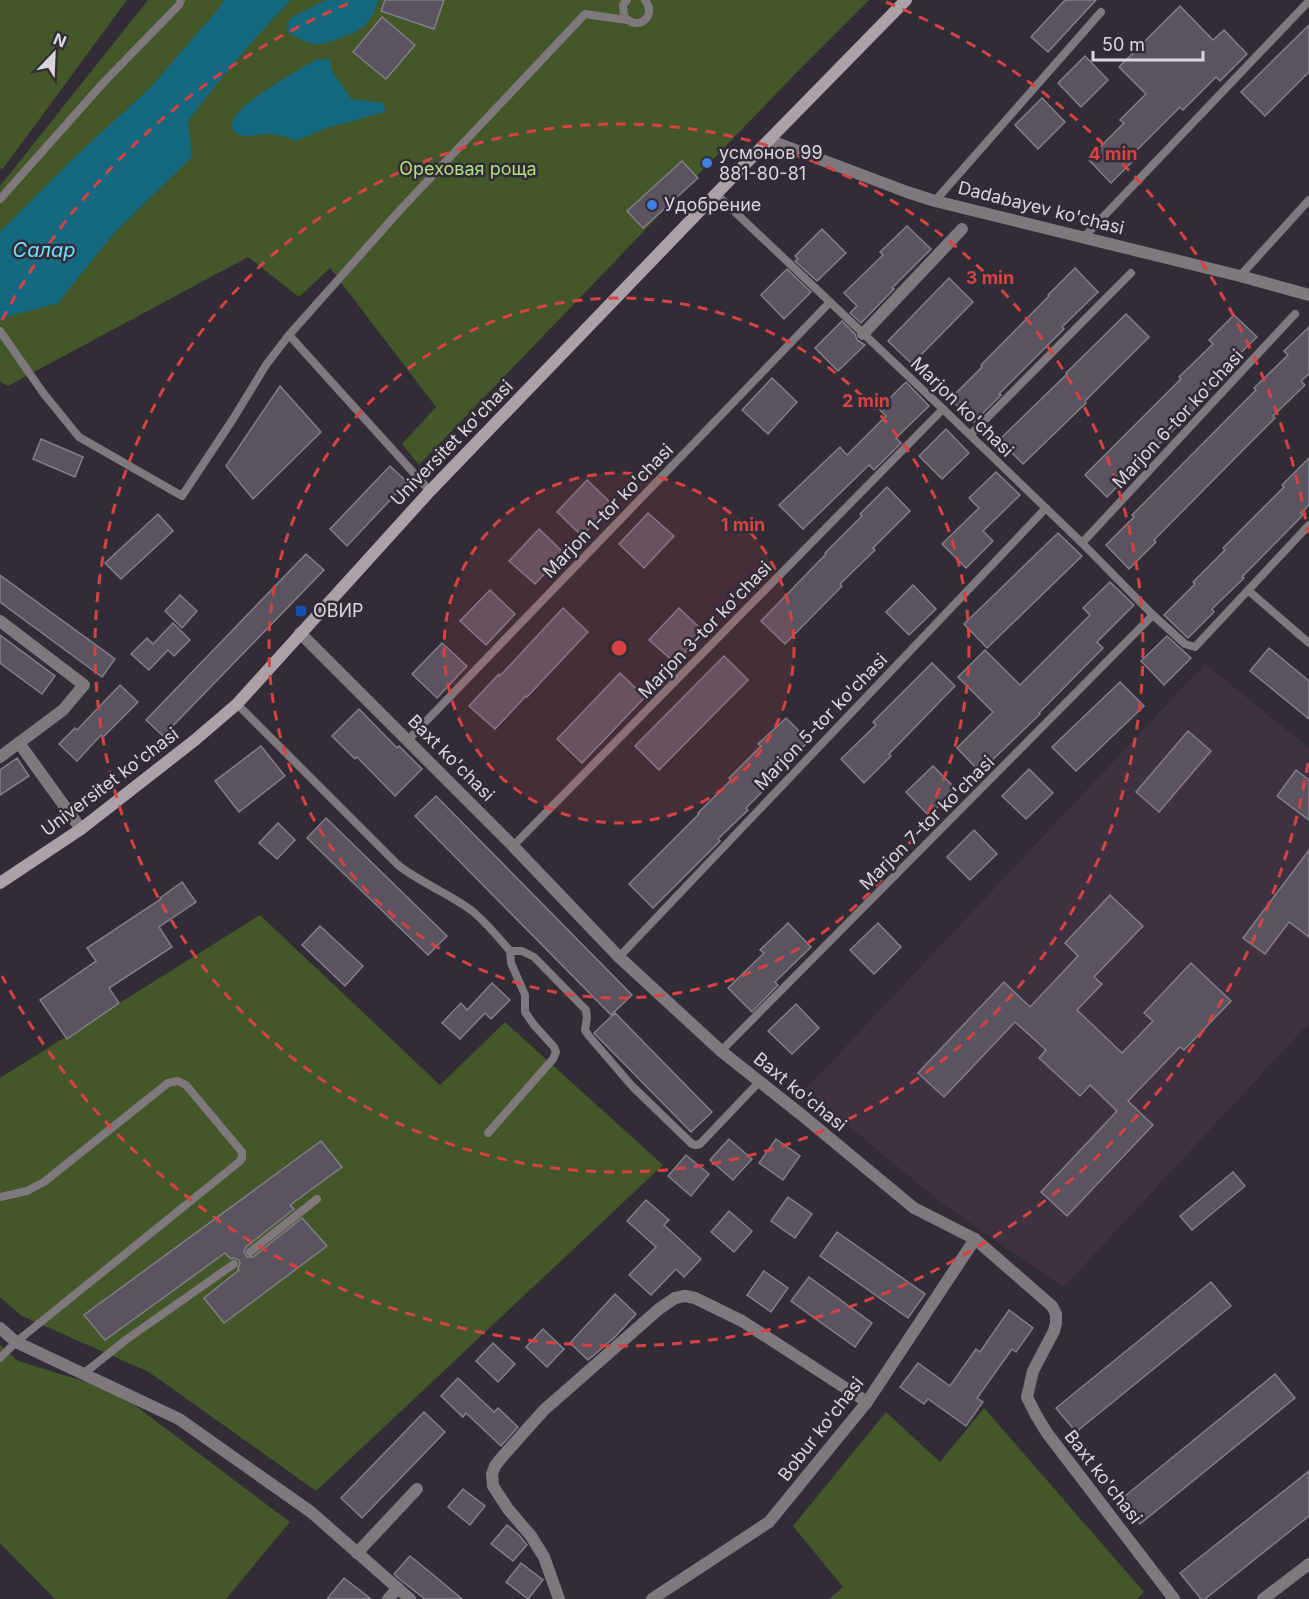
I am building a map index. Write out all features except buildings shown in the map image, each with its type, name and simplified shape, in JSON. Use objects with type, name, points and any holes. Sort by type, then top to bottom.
[{"type":"main road","name":"Universitet ko'chasi","points":[[0,884],[81,829],[195,740],[237,704],[430,491],[906,0]]},
{"type":"street","name":"Dadabayev ko'chasi","points":[[770,140],[935,201],[1309,295]]},
{"type":"street","points":[[863,334],[962,230]]},
{"type":"street","points":[[0,621],[84,685],[63,710],[0,757]]},
{"type":"street","name":"Baxt ko'chasi","points":[[300,633],[513,846],[619,957],[721,1051],[914,1208],[975,1239],[1052,1306],[1056,1314],[1054,1331],[1033,1371],[1027,1397],[1047,1433],[1174,1599]]},
{"type":"street","points":[[20,743],[81,829]]},
{"type":"street","name":"Bobur ko'chasi","points":[[652,1599],[769,1522],[867,1402],[975,1239]]},
{"type":"street","points":[[560,1599],[544,1557],[493,1486],[492,1474],[495,1466],[544,1410],[658,1310],[675,1298],[685,1296],[695,1298],[742,1321],[867,1402]]},
{"type":"street","points":[[0,1328],[16,1342],[179,1419],[311,1512],[410,1599]]},
{"type":"street","points":[[357,1553],[417,1489]]},
{"type":"street","points":[[1263,1599],[1309,1564]]},
{"type":"street","points":[[388,1599],[398,1588]]},
{"type":"lane","points":[[0,200],[104,82],[179,5],[181,0]]},
{"type":"lane","points":[[627,0],[623,5],[627,20]]},
{"type":"lane","points":[[0,331],[44,394],[79,437],[182,496],[266,365],[289,335],[400,209],[585,14],[627,20],[632,23],[642,22],[649,13],[647,1]]},
{"type":"lane","points":[[1084,237],[1309,1]]},
{"type":"lane","points":[[935,201],[1101,12]]},
{"type":"lane","name":"Marjon ko'chasi","points":[[716,194],[943,408],[1185,644],[1195,647],[1249,591]]},
{"type":"lane","points":[[1240,276],[1309,200]]},
{"type":"lane","points":[[970,435],[1131,273]]},
{"type":"lane","name":"Marjon 1-tor ko'chasi","points":[[408,740],[830,302]]},
{"type":"lane","name":"Marjon 6-tor ko'chasi","points":[[1082,543],[1295,314]]},
{"type":"lane","points":[[289,335],[430,491]]},
{"type":"lane","name":"Marjon 3-tor ko'chasi","points":[[513,846],[943,408]]},
{"type":"lane","name":"Marjon 5-tor ko'chasi","points":[[619,957],[1046,508]]},
{"type":"lane","points":[[1309,525],[1249,591],[1309,643]]},
{"type":"lane","name":"Marjon 7-tor ko'chasi","points":[[721,1051],[1153,615]]},
{"type":"lane","points":[[237,704],[411,876],[470,910],[510,951],[512,963],[525,995],[525,1012],[556,1052],[553,1059],[488,1132]]},
{"type":"lane","points":[[510,951],[522,951],[534,957],[586,1011],[585,1030],[589,1036],[632,1086],[692,1144],[700,1144],[760,1081]]},
{"type":"lane","points":[[0,1197],[27,1191],[44,1182],[168,1083],[178,1081],[186,1085],[242,1152],[239,1162],[16,1342],[0,1358]]},
{"type":"lane","points":[[250,1252],[317,1199]]},
{"type":"lane","points":[[83,1374],[127,1339],[234,1264]]},
{"type":"shaded area","points":[[1205,664],[1309,748],[1309,1023],[1064,1287],[944,1205],[805,1090]]},
{"type":"green space","points":[[0,0],[127,0],[2,170],[0,167]]},
{"type":"green space","name":"Ореховая роща","points":[[148,0],[869,0],[419,465],[402,444],[436,407],[330,268],[299,297],[248,257],[8,386],[0,381],[0,186]]},
{"type":"green space","points":[[260,915],[440,1085],[505,1022],[663,1165],[316,1491],[149,1372],[22,1316],[0,1297],[0,1078]]},
{"type":"green space","points":[[0,1345],[18,1361],[116,1391],[290,1522],[226,1599],[55,1599],[0,1543]]},
{"type":"green space","points":[[984,1408],[1144,1592],[1137,1599],[829,1599],[843,1587],[793,1526],[886,1412],[940,1462]]},
{"type":"water","name":"Салар","points":[[224,0],[291,0],[238,59],[188,121],[192,157],[115,232],[58,303],[0,319],[0,232],[80,152],[150,88]]},
{"type":"water","points":[[326,0],[379,0],[365,25],[348,35],[317,44],[290,34],[286,26],[292,17]]},
{"type":"water","points":[[317,59],[330,60],[332,71],[351,99],[384,103],[385,112],[327,128],[295,141],[274,135],[247,136],[234,132],[232,123],[244,107],[269,88]]},
{"type":"place","name":"усмонов 99 881-80-81","points":[[707,163]]},
{"type":"place","name":"Удобрение","points":[[652,205]]},
{"type":"place","name":"ОВИР","points":[[301,611]]}]
